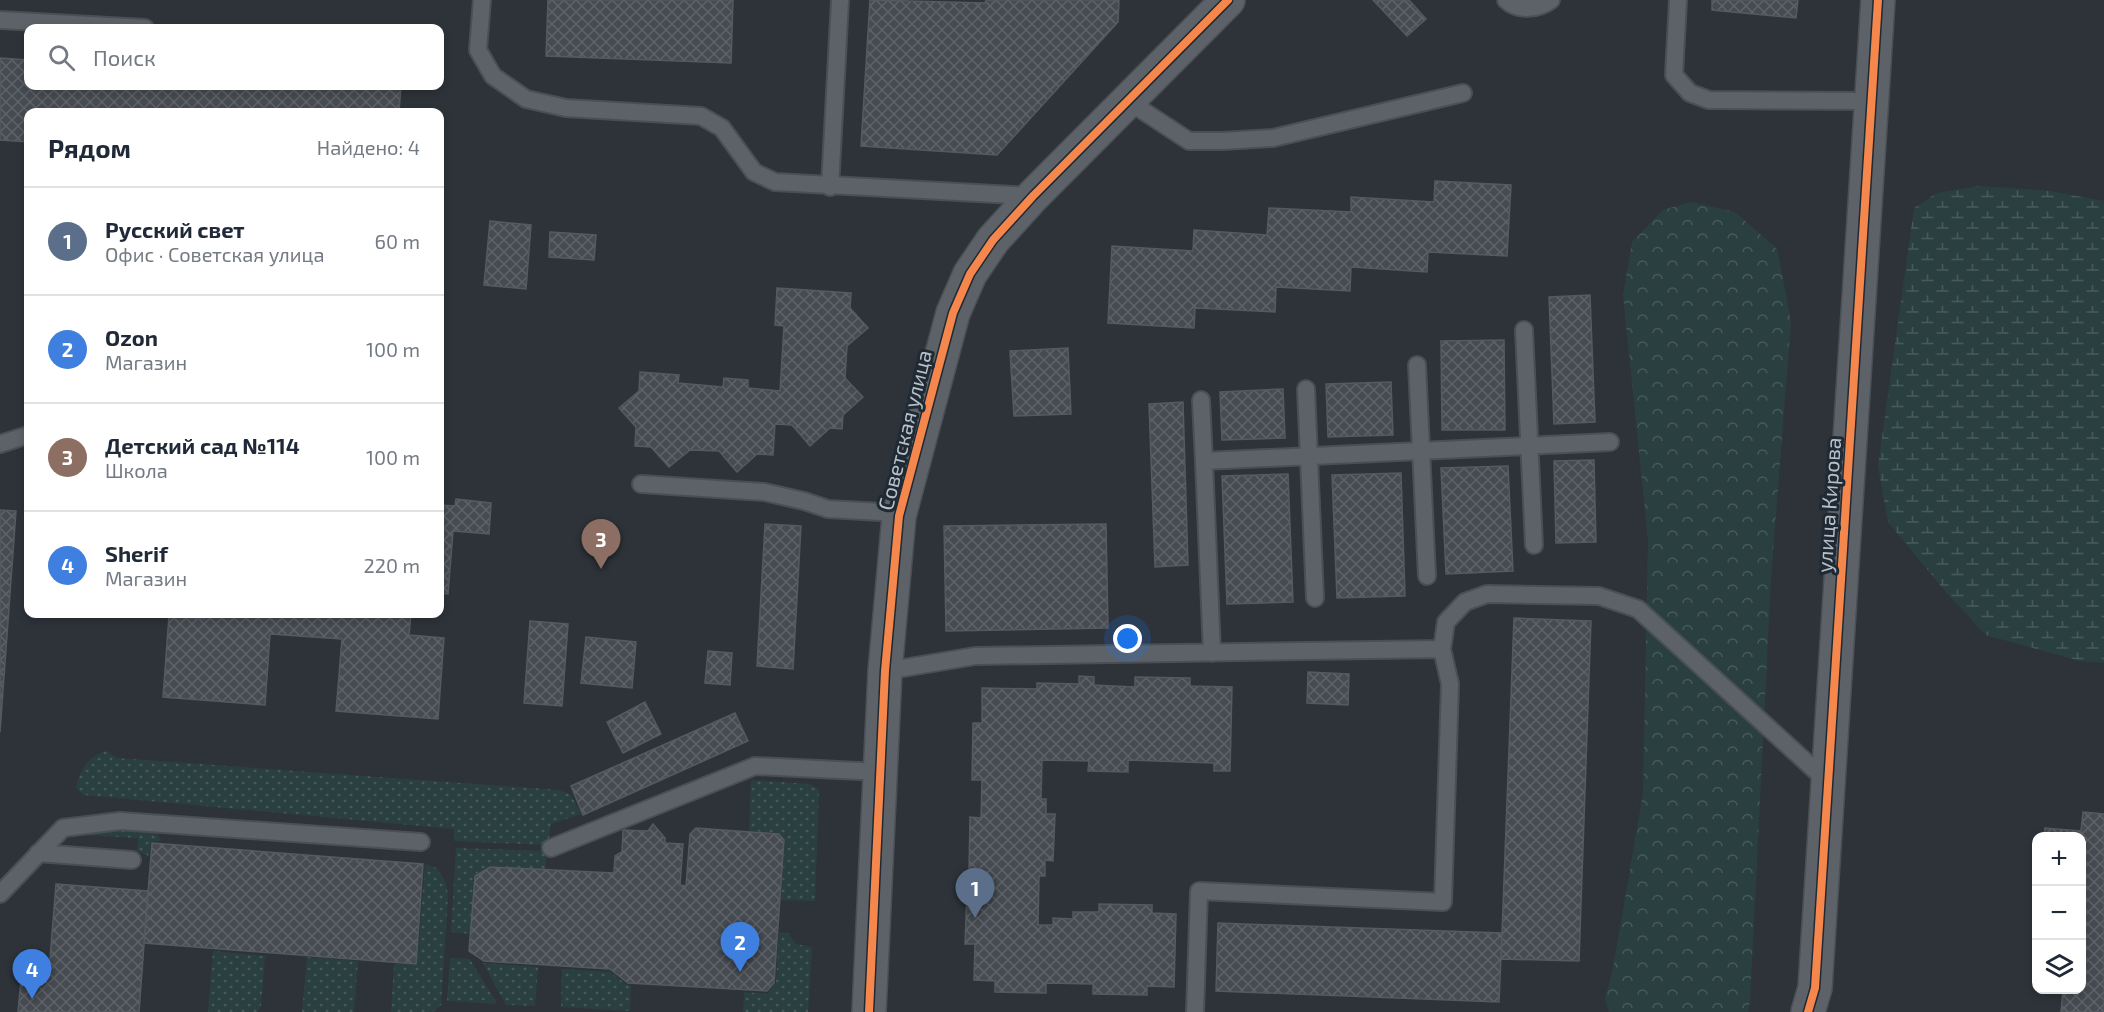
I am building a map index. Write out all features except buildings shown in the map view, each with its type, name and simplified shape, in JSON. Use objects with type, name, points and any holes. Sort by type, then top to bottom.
[{"type":"street","name":"улица Кирова","points":[[1808,1012],[1815,988],[1878,0]]},
{"type":"street","name":"Советская улица","points":[[868,1012],[885,671],[899,513],[953,313],[970,274],[993,240],[1033,196],[1128,101],[1217,4]]},
{"type":"lane","points":[[482,0],[478,50],[493,76],[526,99],[566,108],[701,116],[722,128],[754,172],[775,182],[830,187],[1033,196]]},
{"type":"lane","points":[[830,187],[840,0]]},
{"type":"lane","points":[[1506,0],[1510,4],[1531,9],[1551,0]]},
{"type":"lane","points":[[1678,0],[1674,75],[1690,93],[1709,100],[1872,101]]},
{"type":"lane","points":[[0,20],[72,24]]},
{"type":"lane","points":[[1128,101],[1189,141],[1223,141],[1273,138],[1463,93]]},
{"type":"lane","points":[[1524,330],[1534,545]]},
{"type":"lane","points":[[1417,365],[1427,576]]},
{"type":"lane","points":[[1306,389],[1315,598]]},
{"type":"lane","points":[[1201,399],[1212,653]]},
{"type":"lane","points":[[0,444],[24,436]]},
{"type":"lane","points":[[1203,461],[1610,442]]},
{"type":"lane","points":[[641,484],[764,492],[828,509],[899,513]]},
{"type":"lane","points":[[1195,1012],[1199,891],[1443,902],[1450,684],[1442,649],[1446,622],[1465,602],[1487,594],[1599,596],[1638,609],[1827,781]]},
{"type":"lane","points":[[885,671],[975,656],[1442,649]]},
{"type":"lane","points":[[551,848],[755,766],[880,772]]},
{"type":"lane","points":[[0,894],[63,828],[120,821],[421,842]]},
{"type":"lane","points":[[38,853],[132,860]]},
{"type":"green space","points":[[1980,186],[2050,191],[2104,201],[2104,663],[2080,661],[1986,635],[1945,591],[1888,522],[1878,466],[1914,208],[1937,193]]},
{"type":"green space","points":[[1691,202],[1735,212],[1777,249],[1791,321],[1771,578],[1750,1001],[1748,1012],[1609,1012],[1605,999],[1613,969],[1643,793],[1648,540],[1623,295],[1632,242],[1663,210]]},
{"type":"green space","points":[[107,751],[117,758],[559,790],[571,795],[581,814],[551,824],[548,845],[454,841],[454,829],[84,795],[76,788],[82,770],[95,756]]},
{"type":"green space","points":[[751,780],[809,784],[819,789],[815,901],[781,900],[785,840],[780,833],[749,831]]},
{"type":"green space","points":[[117,824],[156,831],[161,841],[151,841],[149,856],[137,851],[138,838],[64,834]]},
{"type":"green space","points":[[456,848],[546,851],[546,869],[490,866],[474,875],[470,934],[451,932]]},
{"type":"green space","points":[[425,864],[437,868],[446,883],[448,896],[441,1005],[433,1012],[391,1012],[394,964],[417,965]]},
{"type":"green space","points":[[779,932],[788,933],[796,944],[812,947],[808,1012],[743,1012],[744,992],[767,994],[776,983]]},
{"type":"green space","points":[[213,951],[265,956],[261,1006],[257,1012],[208,1012]]},
{"type":"green space","points":[[307,957],[358,961],[354,1012],[302,1012]]},
{"type":"green space","points":[[450,958],[470,959],[497,1004],[447,1001]]},
{"type":"green space","points":[[483,963],[538,967],[535,1006],[506,1005]]},
{"type":"green space","points":[[562,969],[610,972],[627,985],[631,985],[630,1011],[561,1007]]},
{"type":"cycle path","points":[[869,1012],[885,671],[899,516],[953,313],[970,274],[993,240],[1033,196],[1228,0]]},
{"type":"cycle path","points":[[1808,1012],[1815,988],[1878,0]]},
{"type":"place","name":"Детский сад №114","points":[[601,569]]},
{"type":"place","name":"Русский свет","points":[[975,918]]},
{"type":"place","name":"Ozon","points":[[740,972]]},
{"type":"place","name":"Sherif","points":[[32,999]]}]
